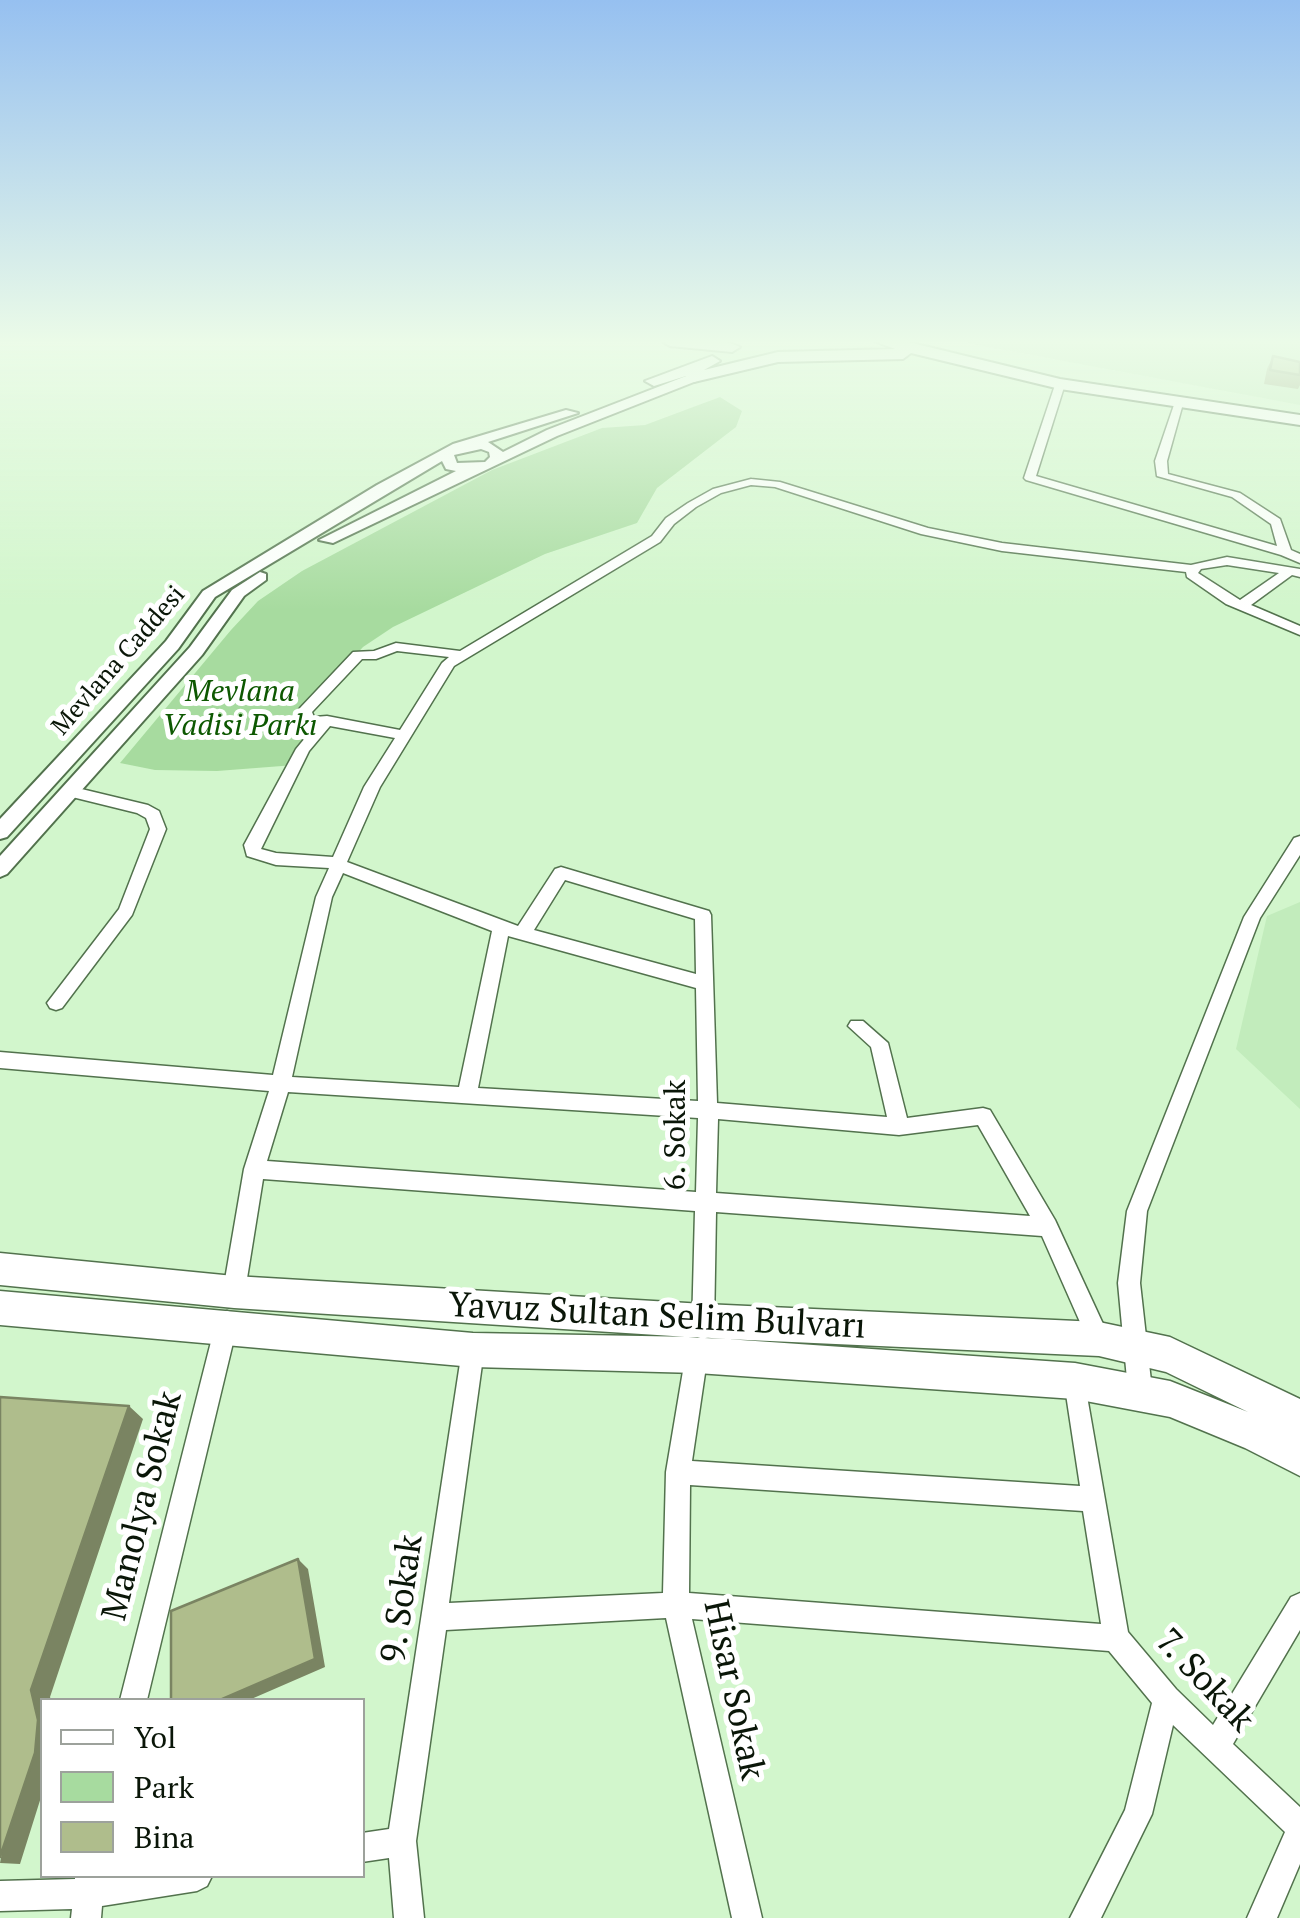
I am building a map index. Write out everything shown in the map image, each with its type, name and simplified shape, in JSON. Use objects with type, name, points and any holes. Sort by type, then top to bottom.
[{"type":"main road","name":"Yavuz Sultan Selim Bulvarı","points":[[0,1269],[701,1338],[1140,1390],[1210,1413],[1300,1457]]},
{"type":"main road","name":"Yavuz Sultan Selim Bulvarı","points":[[0,1308],[473,1350],[701,1338],[1099,1339],[1134,1345],[1221,1377],[1300,1418]]},
{"type":"street","points":[[466,445],[513,431]]},
{"type":"street","points":[[496,461],[558,431]]},
{"type":"street","points":[[1045,431],[1030,478],[1300,559]]},
{"type":"street","points":[[1171,431],[1161,461],[1163,476],[1236,495],[1276,522],[1285,552]]},
{"type":"street","points":[[466,445],[489,447],[497,454],[496,461]]},
{"type":"street","name":"Mevlana Caddesi","points":[[0,832],[170,648],[209,594],[382,488],[466,445]]},
{"type":"street","points":[[447,454],[450,466],[474,470]]},
{"type":"street","name":"Mevlana Caddesi","points":[[0,869],[196,652],[238,593],[276,566],[496,461]]},
{"type":"street","name":"Manolya Sokak","points":[[133,1698],[234,1292],[254,1169],[281,1084],[324,897],[372,787],[449,663],[656,539],[670,521],[692,504],[717,491],[751,482],[776,484],[925,530],[1002,547],[1192,570],[1204,563],[1227,561],[1295,572]]},
{"type":"street","points":[[1192,570],[1195,579],[1241,606],[1300,631]]},
{"type":"street","points":[[1241,606],[1295,572]]},
{"type":"street","points":[[404,735],[327,721],[308,722],[304,711],[358,655],[376,655],[396,647],[462,655]]},
{"type":"street","points":[[170,648],[196,652]]},
{"type":"street","points":[[327,721],[303,749],[252,844],[253,852],[276,859],[314,860],[501,928],[703,983]]},
{"type":"street","points":[[56,1002],[126,911],[158,829],[153,815],[142,809],[69,792]]},
{"type":"street","points":[[1140,1390],[1130,1283],[1136,1211],[1252,917],[1300,842]]},
{"type":"street","name":"6. Sokak","points":[[523,933],[560,873],[703,915],[708,1110],[701,1338]]},
{"type":"street","points":[[467,1095],[501,928]]},
{"type":"street","points":[[857,1026],[879,1043],[899,1127]]},
{"type":"street","points":[[0,1060],[281,1084],[708,1110],[899,1127],[983,1116],[1048,1227],[1099,1339]]},
{"type":"street","points":[[254,1169],[1048,1227]]},
{"type":"street","name":"Hisar Sokak","points":[[701,1338],[678,1472],[676,1605],[747,1918]]},
{"type":"street","name":"9. Sokak","points":[[409,1918],[402,1841],[473,1350]]},
{"type":"street","name":"7. Sokak","points":[[1075,1381],[1116,1638],[1166,1700],[1300,1829]]},
{"type":"street","points":[[678,1472],[1094,1499]]},
{"type":"street","points":[[437,1617],[676,1605],[1116,1638]]},
{"type":"street","points":[[1216,1746],[1298,1614]]},
{"type":"street","points":[[1085,1918],[1138,1814],[1166,1700]]},
{"type":"street","points":[[1262,1918],[1300,1829]]},
{"type":"street","points":[[365,1847],[402,1841]]},
{"type":"street","points":[[0,1896],[87,1896],[185,1878]]},
{"type":"shaded area","points":[[1300,902],[1300,1109],[1236,1049],[1267,916]]},
{"type":"green space","name":"Mevlana Vadisi Parkı","points":[[595,431],[731,431],[657,488],[637,523],[545,554],[393,627],[363,647],[300,716],[306,728],[320,729],[295,765],[217,771],[155,770],[120,763],[258,601],[302,571],[492,470]]},
{"type":"building","points":[[0,1397],[129,1406],[31,1690],[38,1720],[35,1753],[0,1857]]},
{"type":"building","points":[[298,1559],[315,1659],[225,1698],[171,1698],[171,1611]]}]
